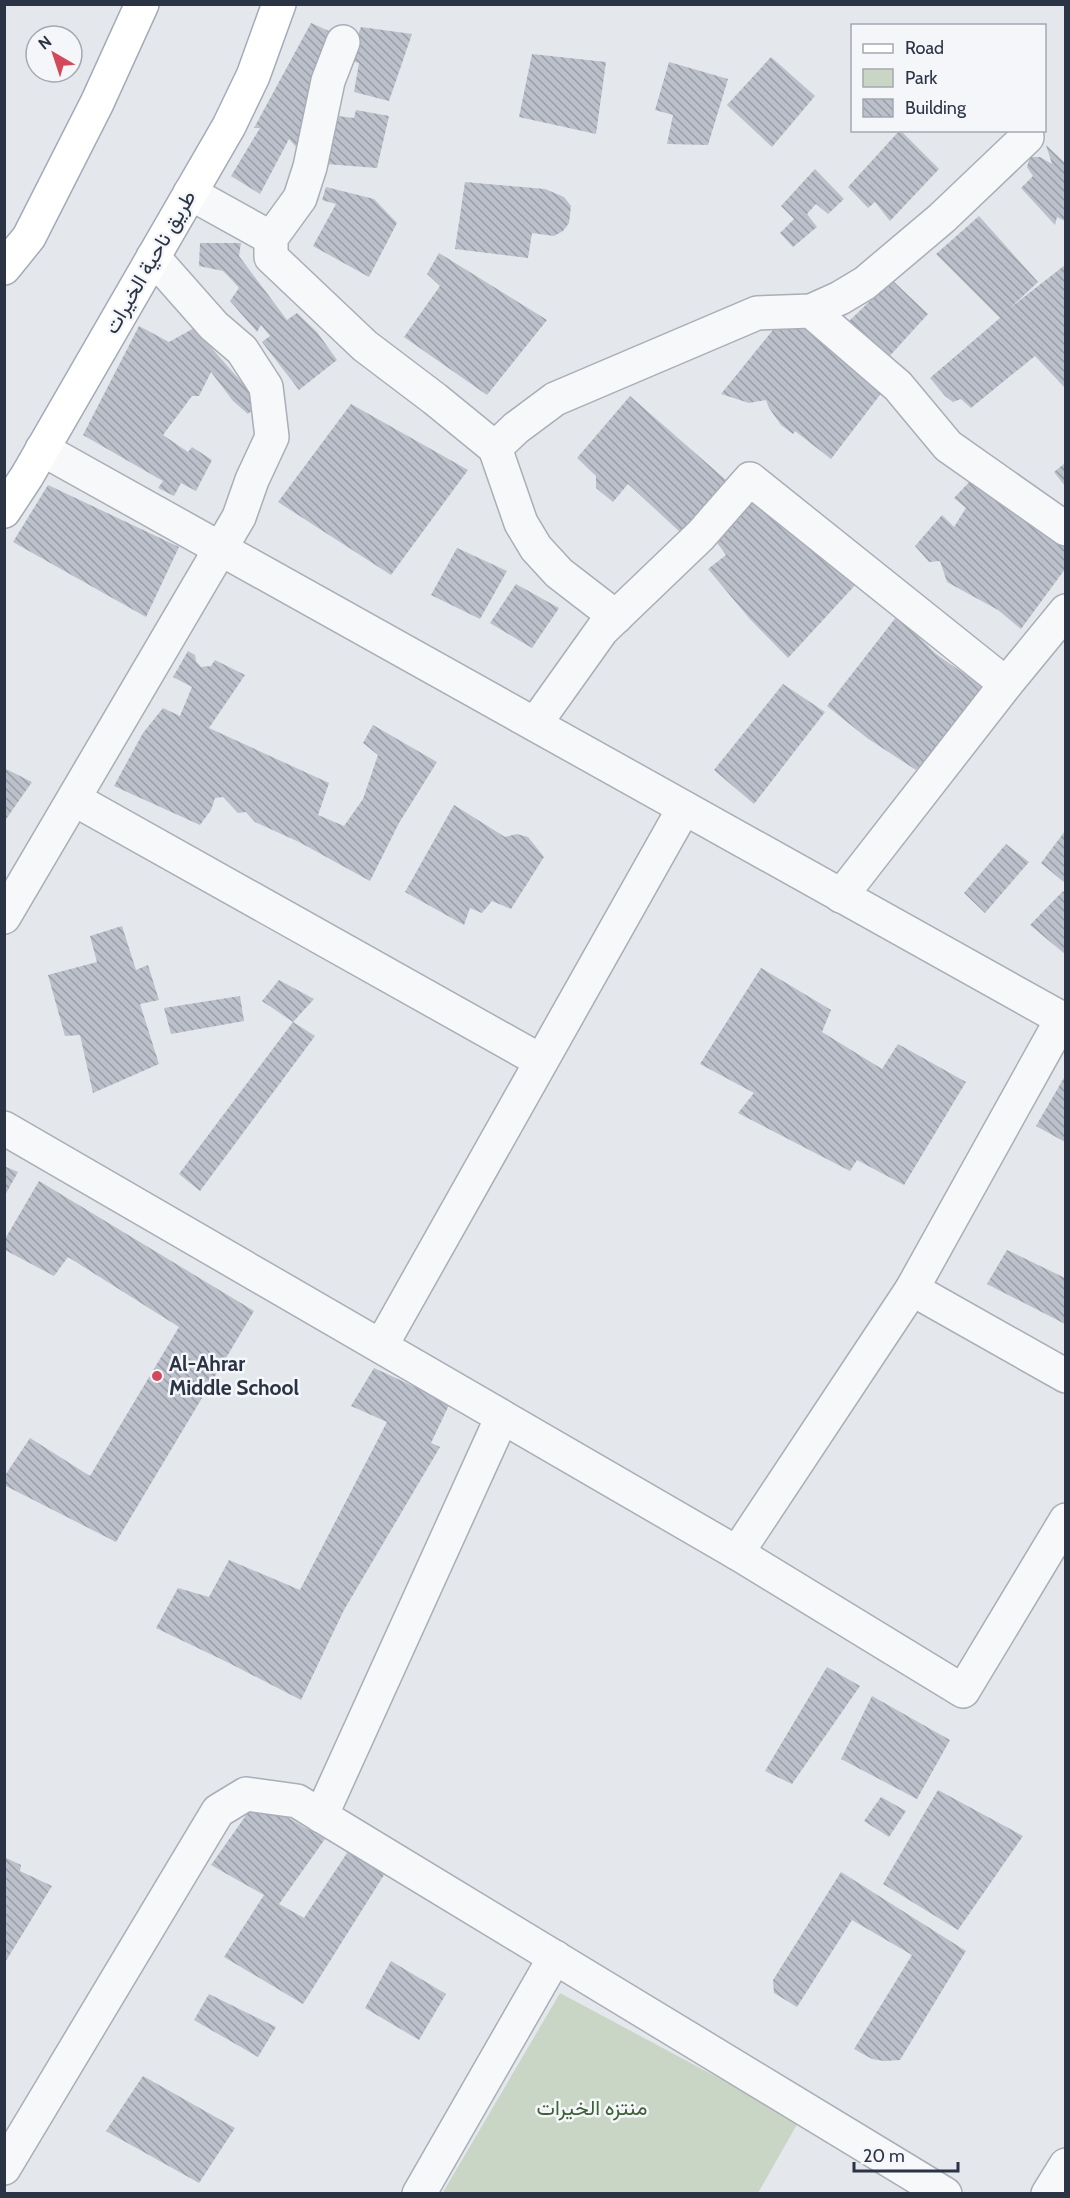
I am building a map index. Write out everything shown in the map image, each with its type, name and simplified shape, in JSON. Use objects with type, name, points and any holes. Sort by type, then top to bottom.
[{"type":"main road","points":[[4,268],[28,237],[97,103],[142,4]]},
{"type":"main road","name":"طريق ناحية الخيرات","points":[[4,511],[229,126],[253,76],[279,4]]},
{"type":"street","points":[[343,42],[328,81],[310,167],[300,198],[271,238],[271,257],[365,346],[495,448],[521,523],[536,548],[559,573],[616,617]]},
{"type":"street","points":[[495,448],[516,428],[555,399],[757,313],[811,311],[866,283],[942,218],[1027,136]]},
{"type":"street","points":[[190,193],[271,238]]},
{"type":"street","points":[[4,917],[239,517],[252,480],[272,437],[266,387],[242,350],[214,326],[153,257]]},
{"type":"street","points":[[811,311],[898,386],[948,446],[1065,529]]},
{"type":"street","points":[[42,449],[1064,1020],[912,1288],[737,1553]]},
{"type":"street","points":[[535,724],[602,630],[701,535],[750,479],[1006,684]]},
{"type":"street","points":[[841,896],[1065,611]]},
{"type":"street","points":[[74,799],[541,1061]]},
{"type":"street","points":[[381,1346],[684,808]]},
{"type":"street","points":[[4,1128],[737,1553],[963,1691],[1065,1520]]},
{"type":"street","points":[[912,1288],[1065,1376]]},
{"type":"street","points":[[321,1816],[502,1417]]},
{"type":"street","points":[[4,2168],[218,1811],[246,1794],[297,1801],[945,2193]]},
{"type":"street","points":[[419,2193],[555,1957]]},
{"type":"street","points":[[1048,2193],[1065,2165]]},
{"type":"green space","name":"منتزه الخيرات","points":[[560,1993],[799,2121],[758,2193],[442,2194]]},
{"type":"building","points":[[311,23],[338,35],[298,149],[289,139],[260,194],[231,176],[260,128],[254,128]]},
{"type":"building","points":[[361,27],[412,34],[389,101],[354,92],[359,63],[348,60]]},
{"type":"building","points":[[532,54],[606,62],[596,134],[519,117]]},
{"type":"building","points":[[771,57],[815,96],[772,147],[727,105]]},
{"type":"building","points":[[669,62],[728,79],[708,145],[667,144],[673,115],[655,110]]},
{"type":"building","points":[[356,110],[389,116],[377,168],[326,164],[338,116],[354,118]]},
{"type":"building","points":[[898,132],[902,132],[939,169],[890,221],[875,202],[868,208],[848,187]]},
{"type":"building","points":[[1046,145],[1065,163],[1065,221],[1057,217],[1055,225],[1021,188],[1033,176],[1027,167],[1030,157],[1040,157],[1052,164]]},
{"type":"building","points":[[815,169],[844,199],[828,214],[816,204],[807,214],[817,227],[793,247],[780,233],[794,219],[781,206]]},
{"type":"building","points":[[465,182],[545,189],[564,197],[571,206],[569,223],[563,231],[554,236],[532,233],[528,258],[455,249]]},
{"type":"building","points":[[326,187],[374,199],[397,223],[369,277],[313,246],[336,204],[322,200]]},
{"type":"building","points":[[979,216],[1038,282],[1010,308],[1065,265],[1065,388],[1035,356],[971,408],[961,399],[953,402],[930,378],[1000,318],[936,254]]},
{"type":"building","points":[[200,243],[241,243],[239,256],[287,320],[297,313],[317,332],[337,360],[299,390],[262,342],[270,336],[261,325],[257,332],[230,301],[239,288],[223,271],[199,266]]},
{"type":"building","points":[[439,253],[547,320],[487,395],[404,337],[440,286],[427,274]]},
{"type":"building","points":[[892,280],[928,314],[886,360],[847,323]]},
{"type":"building","points":[[785,315],[886,387],[831,459],[795,431],[793,434],[781,425],[766,400],[749,403],[721,394]]},
{"type":"building","points":[[139,326],[169,342],[194,328],[260,403],[248,414],[233,401],[211,372],[199,396],[192,396],[163,435],[188,452],[192,447],[212,460],[196,491],[181,483],[174,496],[158,488],[163,481],[83,435]]},
{"type":"building","points":[[630,396],[726,480],[680,532],[628,484],[613,502],[596,488],[596,476],[577,458]]},
{"type":"building","points":[[351,404],[468,470],[391,575],[278,502]]},
{"type":"building","points":[[1065,463],[1065,486],[1054,472]]},
{"type":"building","points":[[974,477],[1065,540],[1065,569],[1021,629],[998,610],[947,582],[940,561],[929,562],[915,546],[942,515],[954,527],[966,508],[954,498]]},
{"type":"building","points":[[48,485],[179,547],[146,617],[13,542]]},
{"type":"building","points":[[758,497],[858,582],[788,658],[749,618],[708,569],[726,555],[715,540]]},
{"type":"building","points":[[457,548],[507,571],[480,619],[431,595]]},
{"type":"building","points":[[516,584],[559,608],[532,648],[490,623]]},
{"type":"building","points":[[897,616],[936,654],[986,689],[916,770],[867,738],[827,706]]},
{"type":"building","points":[[188,651],[195,655],[201,667],[211,666],[215,660],[245,675],[209,728],[329,783],[318,815],[344,826],[363,799],[378,755],[363,743],[373,725],[437,762],[399,823],[370,881],[299,842],[255,822],[246,812],[238,813],[223,797],[215,798],[211,810],[200,825],[114,786],[143,733],[163,708],[180,716],[192,687],[173,677]]},
{"type":"building","points":[[783,684],[825,712],[754,804],[714,770]]},
{"type":"building","points":[[4,768],[32,782],[4,822]]},
{"type":"building","points":[[454,805],[505,837],[517,834],[528,837],[544,857],[511,909],[492,901],[482,913],[470,908],[464,925],[405,892]]},
{"type":"building","points":[[1065,831],[1065,883],[1041,863]]},
{"type":"building","points":[[1006,844],[1029,862],[985,913],[964,893]]},
{"type":"building","points":[[1063,891],[1065,893],[1065,954],[1030,925]]},
{"type":"building","points":[[122,926],[136,970],[148,965],[159,1000],[140,1004],[159,1064],[93,1093],[80,1035],[65,1036],[48,975],[97,962],[90,936]]},
{"type":"building","points":[[761,968],[831,1010],[822,1032],[882,1069],[898,1044],[966,1082],[904,1185],[857,1160],[850,1171],[738,1113],[754,1093],[700,1064]]},
{"type":"building","points":[[279,980],[314,999],[293,1022],[262,1001]]},
{"type":"building","points":[[240,996],[244,1021],[171,1034],[164,1008]]},
{"type":"building","points":[[293,1022],[315,1036],[200,1191],[179,1174]]},
{"type":"building","points":[[1065,1076],[1065,1142],[1036,1126]]},
{"type":"building","points":[[4,1166],[18,1172],[4,1197]]},
{"type":"building","points":[[39,1181],[254,1311],[116,1542],[4,1485],[4,1477],[30,1438],[90,1476],[179,1327],[68,1257],[54,1276],[5,1250],[5,1239]]},
{"type":"building","points":[[1007,1250],[1065,1278],[1065,1324],[987,1284]]},
{"type":"building","points":[[374,1368],[450,1403],[431,1443],[440,1447],[344,1610],[301,1700],[156,1628],[178,1588],[209,1597],[229,1560],[300,1590],[387,1422],[351,1406]]},
{"type":"building","points":[[827,1667],[860,1686],[792,1784],[765,1771]]},
{"type":"building","points":[[872,1696],[950,1740],[917,1799],[841,1759]]},
{"type":"building","points":[[938,1790],[1023,1836],[958,1930],[883,1884]]},
{"type":"building","points":[[881,1797],[906,1811],[889,1837],[864,1821]]},
{"type":"building","points":[[254,1804],[264,1804],[325,1839],[279,1904],[304,1918],[349,1850],[384,1875],[303,2004],[224,1957],[264,1895],[211,1865]]},
{"type":"building","points":[[4,1857],[21,1865],[20,1871],[52,1886],[4,1964]]},
{"type":"building","points":[[841,1872],[966,1951],[900,2060],[872,2059],[854,2049],[912,1955],[852,1920],[797,2007],[774,1993],[773,1980]]},
{"type":"building","points":[[391,1961],[446,1994],[419,2040],[365,2008]]},
{"type":"building","points":[[209,1994],[276,2027],[258,2057],[194,2020]]},
{"type":"building","points":[[143,2076],[235,2128],[199,2183],[106,2131]]},
{"type":"place","name":"Al-Ahrar Middle School","points":[[157,1376]]}]
